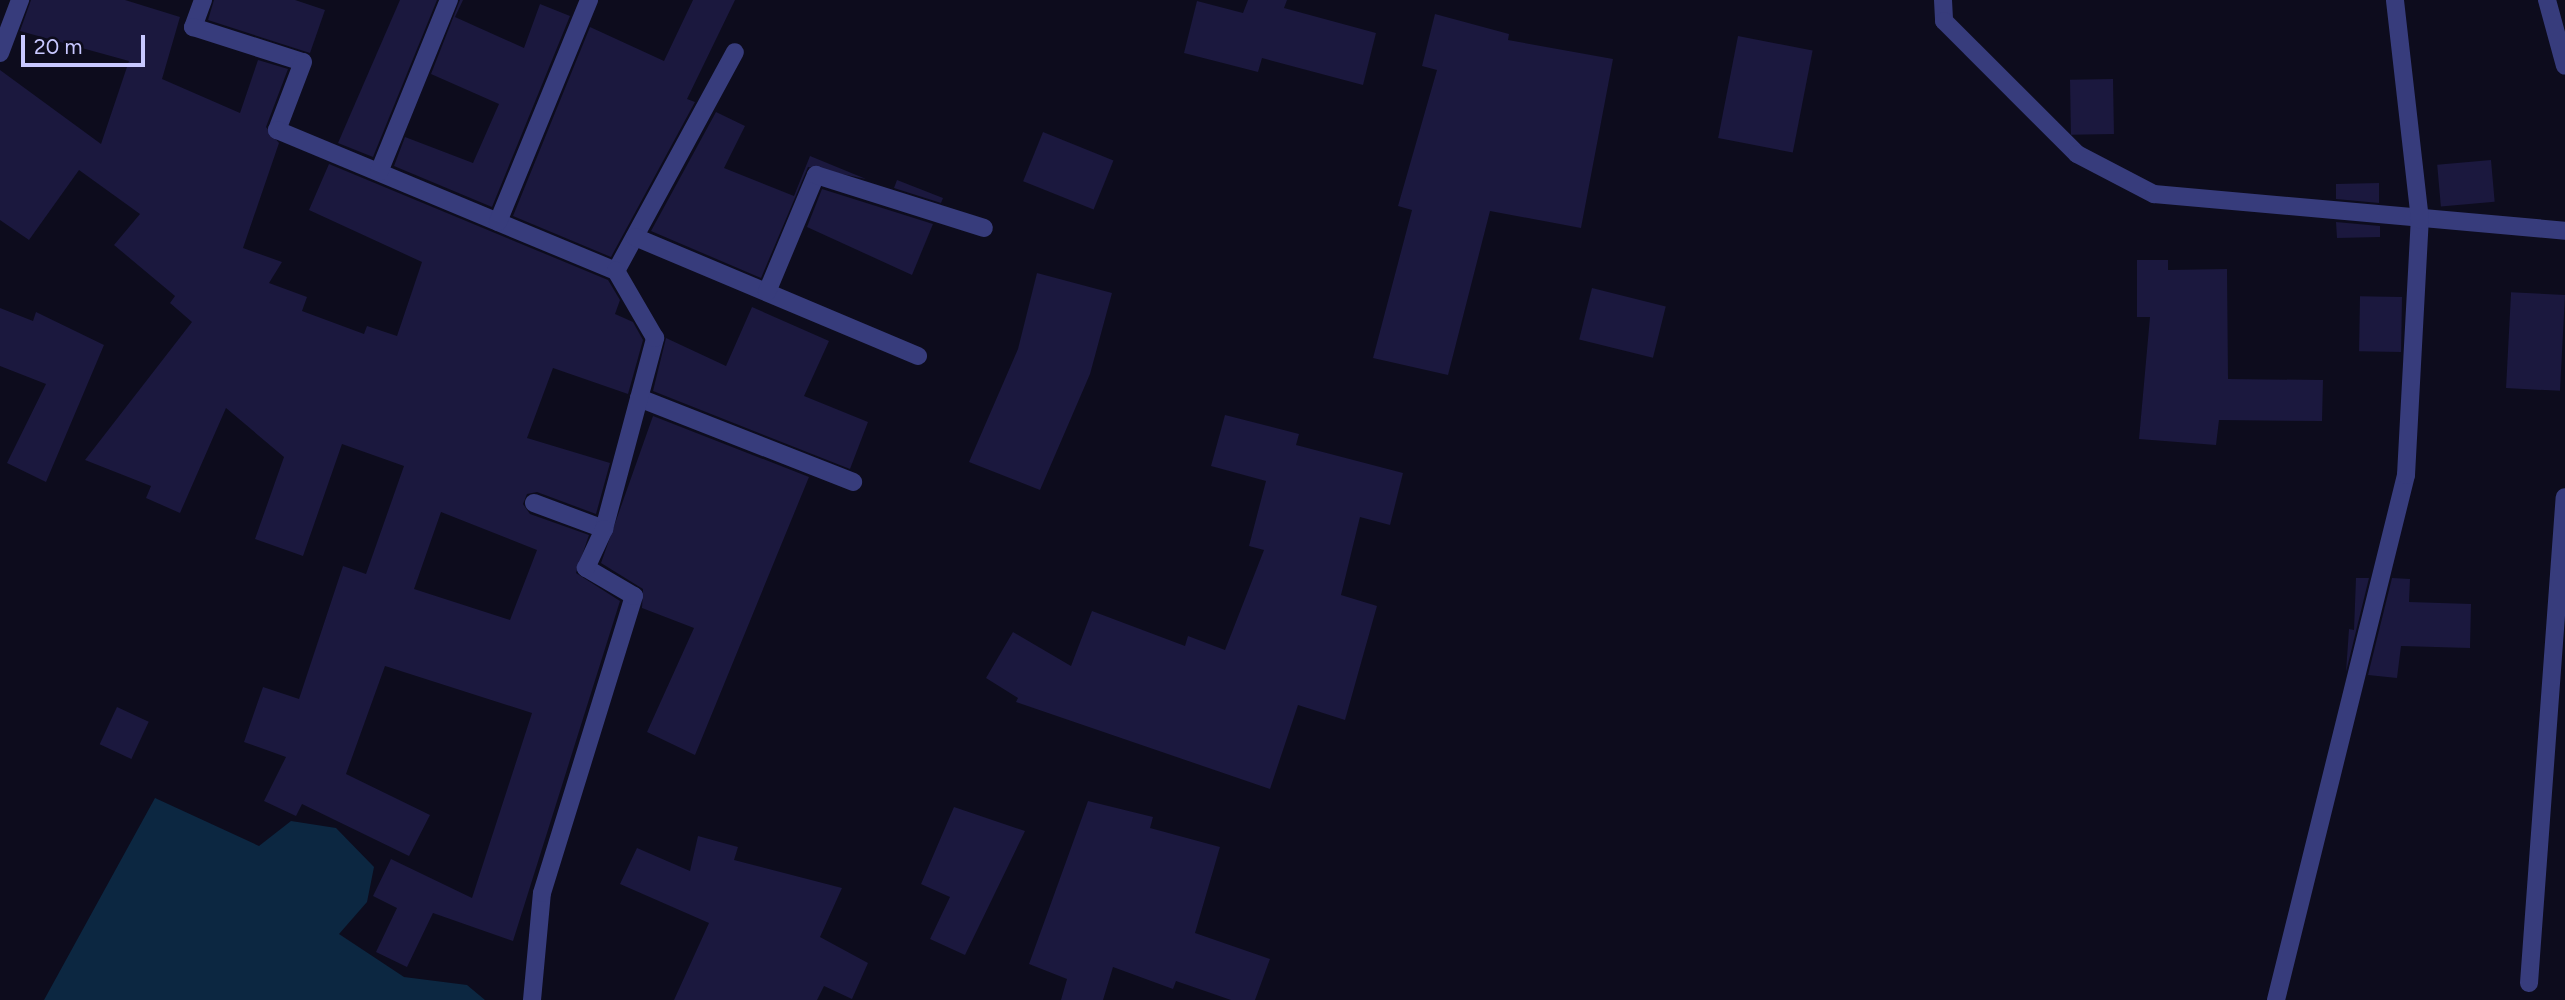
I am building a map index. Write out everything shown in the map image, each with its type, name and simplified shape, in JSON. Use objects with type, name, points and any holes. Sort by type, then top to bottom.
[{"type":"street","points":[[0,53],[20,0]]},
{"type":"street","points":[[203,0],[192,27],[303,62],[277,130],[617,271],[655,338],[604,529],[586,568],[634,596],[542,893],[532,1000]]},
{"type":"street","points":[[379,172],[449,0]]},
{"type":"street","points":[[498,222],[589,0]]},
{"type":"street","points":[[1943,0],[1944,21],[2077,154],[2154,194],[2565,231]]},
{"type":"street","points":[[2276,1000],[2406,475],[2420,220],[2395,0]]},
{"type":"street","points":[[2547,0],[2565,66]]},
{"type":"street","points":[[617,271],[735,52]]},
{"type":"street","points":[[767,292],[816,175],[984,228]]},
{"type":"street","points":[[635,237],[918,356]]},
{"type":"street","points":[[639,398],[853,482]]},
{"type":"street","points":[[2529,983],[2565,497]]},
{"type":"street","points":[[534,503],[604,529]]},
{"type":"water","points":[[155,798],[259,846],[291,821],[336,828],[374,867],[367,902],[339,934],[404,977],[467,985],[485,1000],[44,1000]]},
{"type":"building","points":[[31,0],[125,0],[180,17],[162,79],[240,113],[258,60],[288,69],[266,127],[279,143],[243,248],[282,262],[269,283],[307,297],[302,311],[364,334],[367,326],[397,336],[422,262],[309,210],[329,164],[608,280],[620,300],[615,314],[633,322],[643,340],[628,394],[553,368],[527,438],[610,463],[596,514],[537,492],[527,494],[523,504],[530,514],[589,535],[576,573],[620,601],[513,941],[433,913],[407,967],[376,952],[397,908],[373,896],[391,859],[472,898],[532,713],[385,666],[346,774],[430,815],[409,856],[302,804],[296,816],[264,801],[286,757],[244,742],[263,687],[299,699],[343,566],[366,574],[404,466],[342,444],[303,556],[255,539],[284,457],[226,408],[180,513],[146,498],[151,486],[85,460],[192,322],[170,303],[175,296],[114,245],[140,214],[79,170],[29,240],[0,220],[0,70],[101,144],[129,61],[20,31]],"holes":[[[441,512],[537,550],[510,620],[414,589]]]},
{"type":"building","points":[[214,0],[295,0],[325,10],[310,53],[208,20]]},
{"type":"building","points":[[400,0],[437,0],[373,157],[338,143]]},
{"type":"building","points":[[460,0],[463,0],[455,17],[524,48],[540,4],[570,16],[492,207],[394,166],[405,137],[473,163],[499,104],[431,74]]},
{"type":"building","points":[[693,0],[735,0],[687,99],[695,102],[611,257],[513,216],[590,27],[664,61]]},
{"type":"building","points":[[1248,0],[1287,0],[1284,8],[1376,33],[1363,85],[1262,58],[1258,72],[1184,53],[1197,1],[1243,13]]},
{"type":"building","points":[[1435,14],[1509,34],[1508,40],[1613,59],[1581,228],[1490,211],[1448,375],[1373,358],[1412,210],[1398,206],[1437,70],[1422,66]]},
{"type":"building","points":[[1738,36],[1813,51],[1793,153],[1718,138]]},
{"type":"building","points":[[2113,79],[2114,134],[2071,135],[2070,80]]},
{"type":"building","points":[[716,112],[745,126],[724,168],[794,196],[810,156],[866,179],[808,167],[761,278],[651,231]]},
{"type":"building","points":[[1043,132],[1113,160],[1094,210],[1023,181]]},
{"type":"building","points":[[2491,160],[2495,202],[2441,207],[2437,165]]},
{"type":"building","points":[[897,180],[943,198],[941,203],[894,188]]},
{"type":"building","points":[[2379,183],[2379,203],[2336,199],[2336,184]]},
{"type":"building","points":[[822,189],[933,224],[912,275],[807,227]]},
{"type":"building","points":[[2336,222],[2380,226],[2380,237],[2337,238]]},
{"type":"building","points":[[2137,260],[2168,260],[2168,270],[2227,269],[2228,379],[2323,380],[2322,421],[2219,420],[2216,445],[2139,439],[2150,317],[2137,317]]},
{"type":"building","points":[[1037,273],[1112,293],[1090,374],[1040,490],[969,462],[1018,349]]},
{"type":"building","points":[[1592,288],[1666,306],[1653,358],[1579,339]]},
{"type":"building","points":[[2511,292],[2565,295],[2560,391],[2506,388]]},
{"type":"building","points":[[2360,296],[2402,297],[2401,352],[2359,351]]},
{"type":"building","points":[[752,307],[829,341],[804,396],[868,422],[850,469],[653,391],[666,338],[726,366]]},
{"type":"building","points":[[0,308],[33,321],[36,312],[104,345],[46,482],[7,463],[46,384],[0,366]]},
{"type":"building","points":[[1225,415],[1299,434],[1296,445],[1403,473],[1390,525],[1360,517],[1341,595],[1377,606],[1345,720],[1298,705],[1270,789],[1016,702],[1018,698],[986,678],[1013,632],[1071,666],[1092,611],[1185,646],[1188,636],[1225,650],[1264,550],[1249,546],[1266,481],[1211,466]]},
{"type":"building","points":[[653,416],[809,477],[695,755],[647,732],[694,628],[642,608],[643,589],[601,563]]},
{"type":"building","points":[[2356,578],[2369,578],[2346,672],[2349,629],[2354,630]]},
{"type":"building","points":[[2392,578],[2410,579],[2409,602],[2471,604],[2470,648],[2401,646],[2397,678],[2368,675]]},
{"type":"building","points":[[117,707],[149,722],[131,759],[100,744]]},
{"type":"building","points":[[1088,801],[1153,817],[1150,828],[1220,847],[1195,933],[1270,959],[1255,1000],[1231,1000],[1176,981],[1173,989],[1113,967],[1103,1000],[1061,1000],[1067,979],[1029,964]]},
{"type":"building","points":[[954,807],[1025,831],[965,955],[930,939],[950,897],[921,884]]},
{"type":"building","points":[[698,836],[738,847],[734,860],[842,888],[820,937],[868,963],[852,999],[824,986],[817,1000],[674,1000],[709,923],[620,884],[637,848],[690,871]]}]
